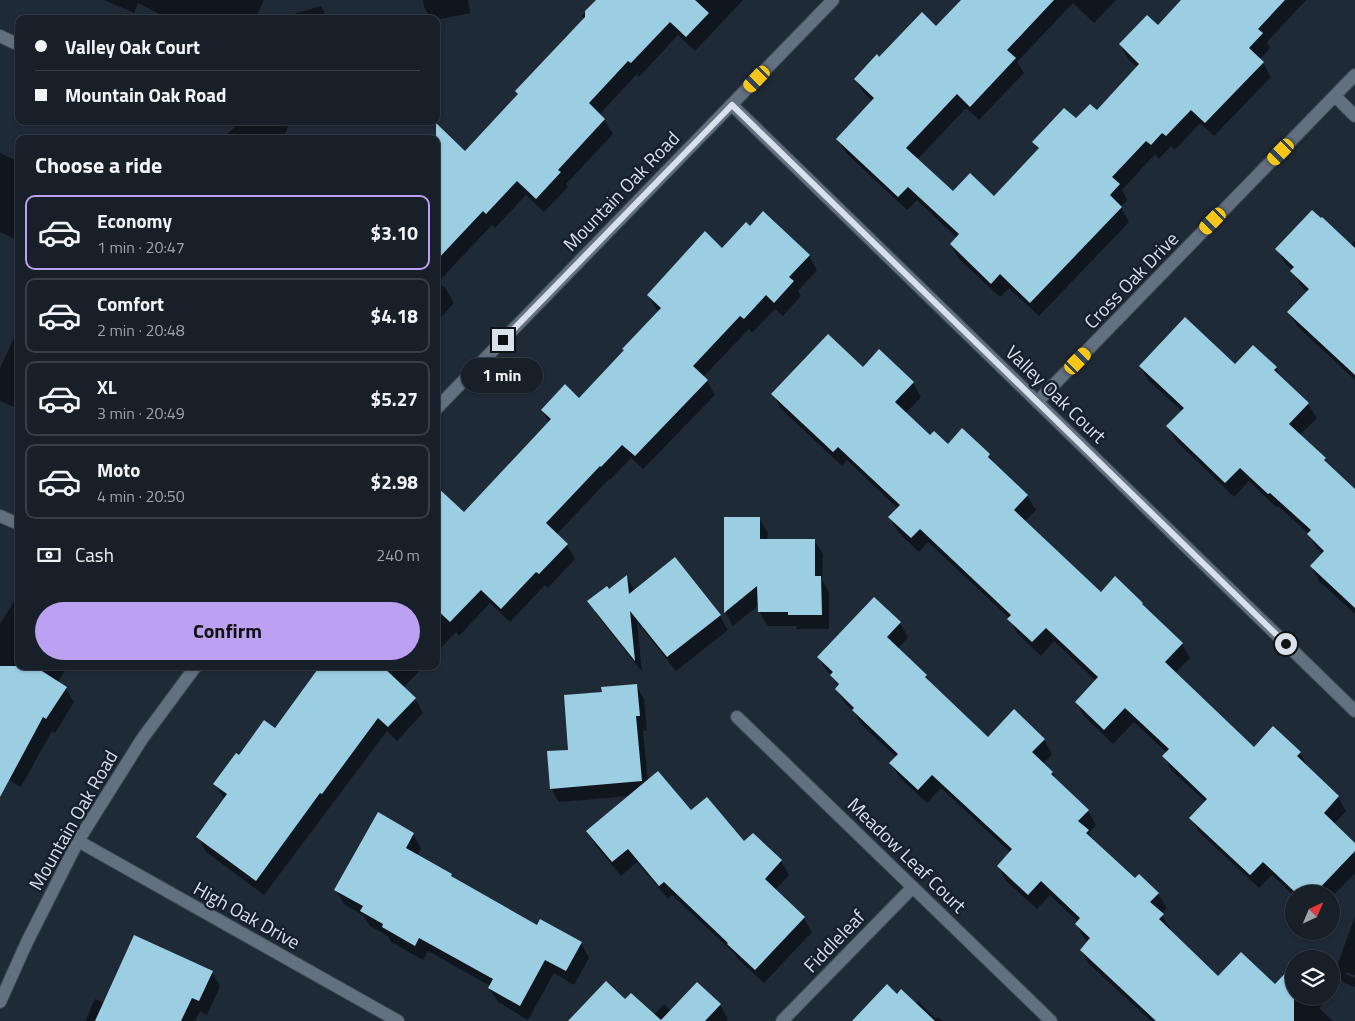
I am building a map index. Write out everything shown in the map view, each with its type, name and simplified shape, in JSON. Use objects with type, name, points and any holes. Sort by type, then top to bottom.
[{"type":"street","name":"Mountain Oak Road","points":[[440,405],[833,0]]},
{"type":"street","points":[[0,36],[15,43]]},
{"type":"street","name":"Cross Oak Drive","points":[[1038,402],[1355,76]]},
{"type":"street","points":[[1335,96],[1355,116]]},
{"type":"street","name":"Valley Oak Court","points":[[732,105],[1355,711]]},
{"type":"street","points":[[0,516],[15,522]]},
{"type":"street","name":"Mountain Oak Road","points":[[0,1002],[26,942],[78,841],[142,739],[193,670]]},
{"type":"street","name":"Meadow Leaf Court","points":[[737,717],[1051,1021]]},
{"type":"street","name":"High Oak Drive","points":[[78,841],[398,1021]]},
{"type":"street","name":"Fiddleleaf","points":[[782,1021],[912,887]]},
{"type":"building","points":[[596,0],[695,0],[709,13],[686,37],[670,22],[631,63],[628,61],[589,103],[605,119],[558,170],[561,172],[536,199],[517,181],[486,214],[483,211],[440,257],[440,135],[436,135],[436,125],[465,151],[518,94],[515,91],[585,17],[585,11]]},
{"type":"building","points":[[961,0],[1054,0],[1007,50],[1016,58],[970,107],[957,94],[906,148],[953,191],[970,173],[994,196],[1039,148],[1032,142],[1064,108],[1076,118],[1090,104],[1097,110],[1139,64],[1119,44],[1147,15],[1158,25],[1181,0],[1285,0],[1258,29],[1263,33],[1249,48],[1264,62],[1205,123],[1191,110],[1166,136],[1162,133],[1151,145],[1146,141],[1112,177],[1120,184],[1110,195],[1122,207],[1030,303],[1000,274],[991,284],[950,244],[959,234],[908,187],[898,197],[836,139],[874,98],[854,79],[877,54],[879,57],[922,12],[936,26]]},
{"type":"building","points":[[1312,210],[1355,248],[1355,375],[1287,312],[1309,289],[1290,271],[1294,267],[1275,249]]},
{"type":"building","points":[[763,211],[810,255],[789,277],[794,281],[774,303],[766,295],[744,319],[740,316],[693,366],[708,380],[635,456],[622,445],[546,523],[568,544],[539,574],[536,572],[501,609],[481,590],[450,622],[440,613],[440,490],[464,512],[551,419],[541,410],[565,384],[579,398],[661,308],[647,295],[705,231],[722,248],[746,222],[750,226]]},
{"type":"building","points":[[1185,317],[1235,364],[1253,345],[1277,367],[1274,370],[1309,403],[1289,424],[1326,458],[1324,460],[1355,489],[1355,608],[1310,566],[1324,551],[1307,534],[1311,530],[1240,468],[1225,483],[1166,426],[1184,408],[1139,366]]},
{"type":"building","points":[[828,334],[863,367],[879,349],[914,382],[895,402],[930,435],[934,431],[948,444],[962,428],[990,454],[988,457],[1028,495],[1014,510],[1101,592],[1115,576],[1143,603],[1183,643],[1165,662],[1254,747],[1273,726],[1301,752],[1297,756],[1339,796],[1324,813],[1355,843],[1355,851],[1323,885],[1287,885],[1263,862],[1250,875],[1189,818],[1207,799],[1162,756],[1169,749],[1125,708],[1104,730],[1075,702],[1098,677],[1046,628],[1032,642],[1007,619],[1011,615],[920,529],[911,538],[888,517],[900,505],[838,447],[833,452],[771,394]]},
{"type":"building","points":[[724,517],[760,517],[760,539],[815,539],[815,576],[821,576],[822,615],[788,615],[788,612],[758,612],[757,586],[724,613]]},
{"type":"building","points":[[675,557],[721,615],[667,657],[630,611],[635,661],[587,601],[607,586],[609,589],[627,575],[629,594]]},
{"type":"building","points":[[874,597],[901,622],[887,637],[927,675],[925,677],[988,737],[1014,709],[1045,739],[1032,752],[1053,772],[1051,774],[1089,810],[1078,821],[1089,830],[1086,833],[1135,878],[1139,874],[1159,893],[1150,902],[1164,914],[1159,919],[1218,976],[1241,952],[1275,984],[1285,973],[1285,1005],[1294,1005],[1294,1021],[1156,1021],[1080,950],[1090,938],[1075,924],[1080,918],[1041,881],[1028,895],[997,866],[1012,849],[932,775],[918,790],[889,763],[898,754],[852,710],[854,708],[835,689],[839,684],[830,675],[833,672],[817,657]]},
{"type":"building","points":[[0,666],[15,666],[15,670],[40,670],[67,687],[46,719],[43,717],[0,797]]},
{"type":"building","points":[[317,670],[386,670],[416,698],[388,727],[378,718],[256,881],[196,837],[227,794],[213,784],[236,753],[239,755],[264,720],[275,728]]},
{"type":"building","points":[[637,684],[640,716],[636,716],[642,781],[550,789],[547,751],[568,750],[564,695],[602,692],[601,687]]},
{"type":"building","points":[[658,771],[691,810],[707,797],[744,841],[753,833],[782,860],[765,879],[805,917],[755,970],[664,882],[659,886],[628,849],[612,862],[586,831]]},
{"type":"building","points":[[378,812],[414,833],[406,848],[537,925],[540,919],[582,942],[566,971],[545,960],[520,1006],[488,988],[493,979],[419,938],[415,946],[382,927],[383,924],[360,911],[363,906],[334,890]]},
{"type":"building","points":[[134,935],[213,971],[199,1001],[192,998],[181,1021],[95,1021]]},
{"type":"building","points":[[606,981],[625,999],[631,993],[661,1020],[697,982],[721,1004],[705,1021],[568,1021]]},
{"type":"building","points":[[887,984],[897,994],[901,989],[935,1021],[852,1021]]},
{"type":"route","points":[[503,340],[732,105],[1286,644]]}]
